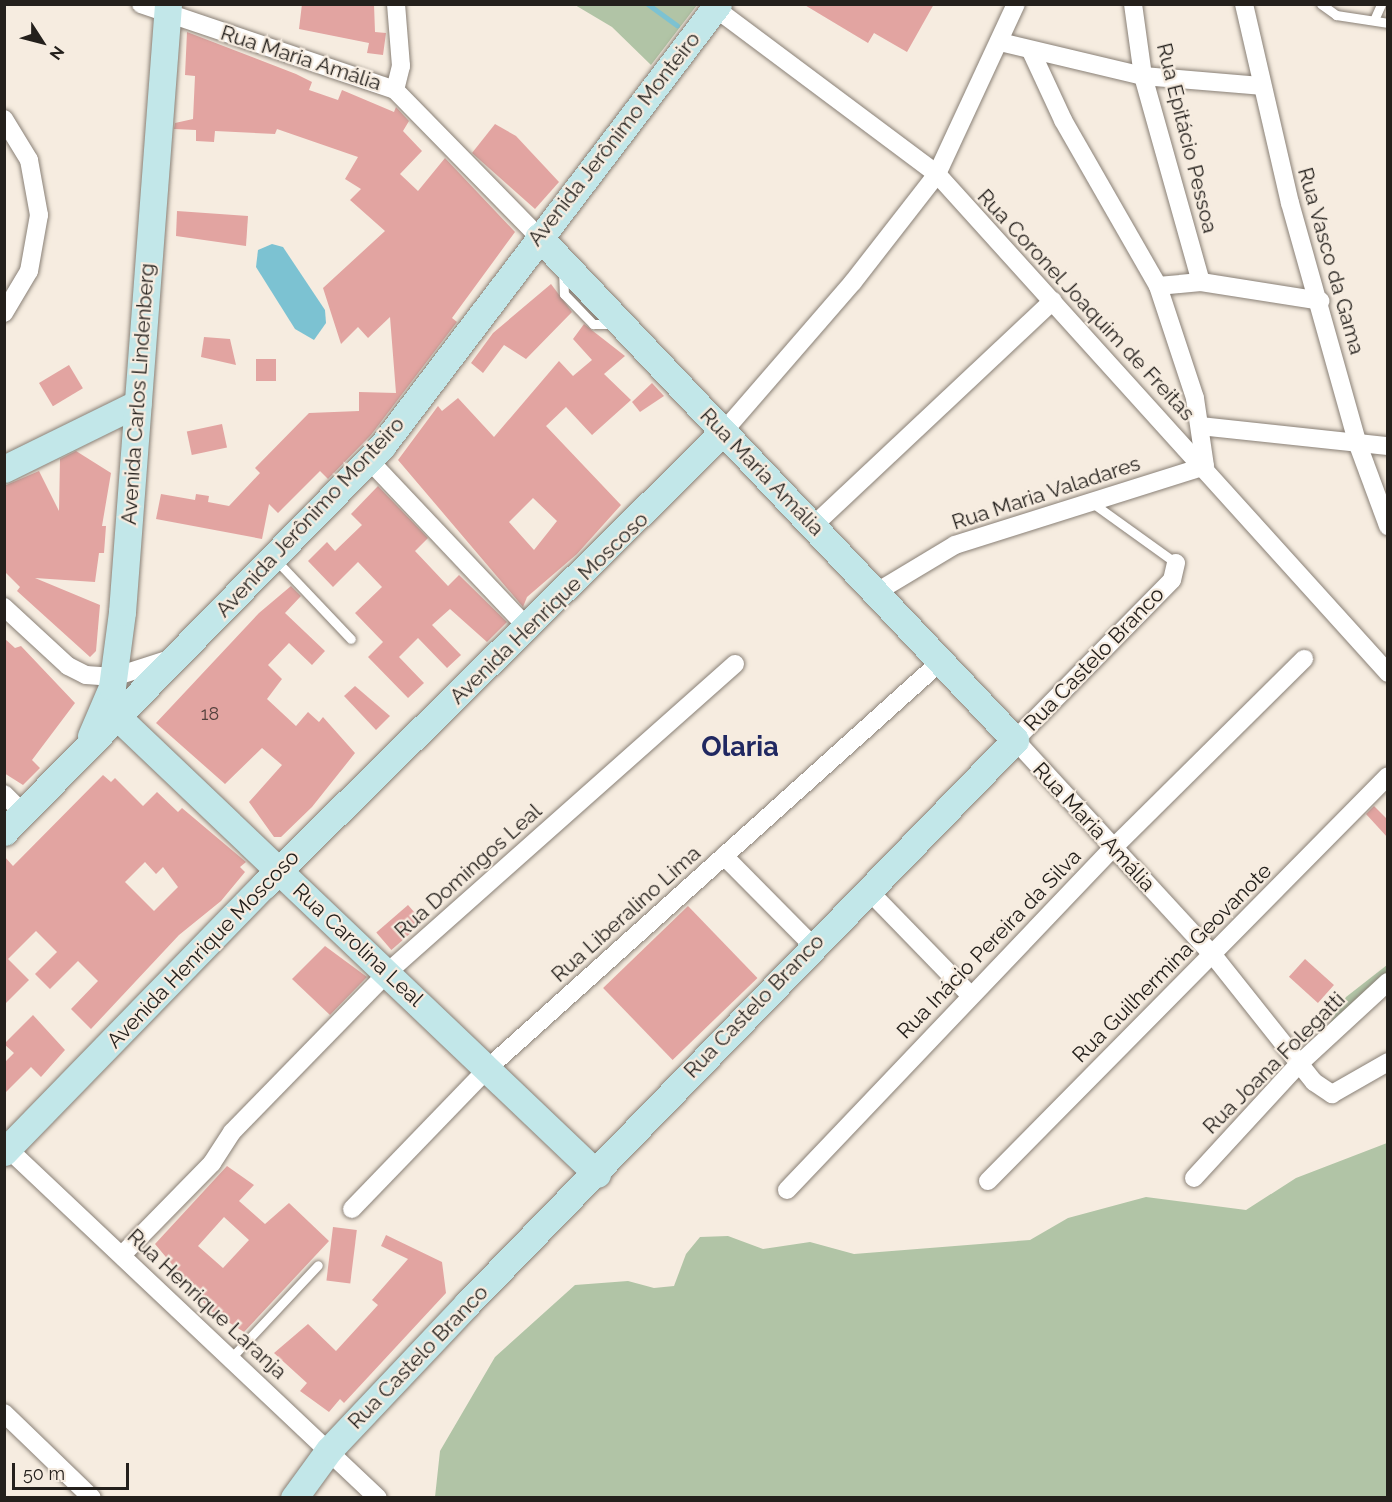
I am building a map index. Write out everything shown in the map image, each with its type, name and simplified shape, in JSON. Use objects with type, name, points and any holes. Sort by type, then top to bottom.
[{"type":"street","name":"Rua Maria Amália","points":[[141,4],[168,9],[395,90],[563,261],[939,663],[1015,740],[1213,955],[1299,1064],[1332,1094],[1388,1062]]},
{"type":"street","points":[[395,90],[401,66],[396,4]]},
{"type":"street","name":"Avenida Henrique Moscoso","points":[[6,1149],[279,870],[528,628],[723,432],[853,282],[937,174],[1016,4]]},
{"type":"street","name":"Rua Epitácio Pessoa","points":[[1134,4],[1143,76],[1202,282]]},
{"type":"street","name":"Rua Vasco da Gama","points":[[1244,4],[1261,86],[1321,301],[1357,442],[1388,526]]},
{"type":"street","name":"Rua Coronel Joaquim de Freitas","points":[[716,6],[937,174],[1205,466],[1388,673]]},
{"type":"street","name":"Avenida Jerônimo Monteiro","points":[[112,712],[177,656],[369,460],[716,6]]},
{"type":"street","name":"Avenida Carlos Lindenberg","points":[[14,823],[64,771],[112,712],[168,9]]},
{"type":"street","points":[[1000,42],[1143,76],[1261,86]]},
{"type":"street","points":[[1031,51],[1063,120],[1158,286],[1200,426],[1205,466]]},
{"type":"street","points":[[4,119],[29,160],[39,215],[29,271],[4,313]]},
{"type":"street","points":[[1158,286],[1202,282],[1321,301]]},
{"type":"street","points":[[813,526],[1053,301]]},
{"type":"street","points":[[4,469],[138,403]]},
{"type":"street","points":[[1200,426],[1388,446]]},
{"type":"street","points":[[369,460],[528,628]]},
{"type":"street","name":"Rua Maria Valadares","points":[[875,593],[955,545],[1205,466]]},
{"type":"street","name":"Rua Castelo Branco","points":[[294,1497],[329,1450],[597,1174],[812,945],[1172,580],[1176,563]]},
{"type":"street","points":[[4,607],[68,666],[86,675],[114,677],[177,656]]},
{"type":"street","name":"Rua Inácio Pereira da Silva","points":[[787,1190],[970,995],[1113,848],[1304,659]]},
{"type":"street","name":"Rua Liberalino Lima","points":[[352,1209],[487,1069],[939,663]]},
{"type":"street","name":"Rua Domingos Leal","points":[[122,1255],[212,1163],[231,1132],[388,972],[735,664]]},
{"type":"street","name":"Rua Carolina Leal","points":[[112,712],[388,972],[597,1174]]},
{"type":"street","name":"Rua Guilhermina Geovanote","points":[[987,1181],[1388,776]]},
{"type":"street","points":[[4,794],[14,823]]},
{"type":"street","points":[[724,856],[812,945]]},
{"type":"street","points":[[868,890],[970,995]]},
{"type":"street","name":"Rua Joana Folegatti","points":[[1194,1178],[1299,1064],[1388,982]]},
{"type":"street","name":"Rua Henrique Laranja","points":[[6,1149],[122,1255],[378,1497]]},
{"type":"street","points":[[4,1413],[92,1497]]},
{"type":"street","name":"Rua Castelo Branco","points":[[280,1497],[303,1467],[329,1450]]},
{"type":"lane","points":[[1321,4],[1336,15],[1388,23]]},
{"type":"lane","points":[[1374,20],[1382,4]]},
{"type":"lane","points":[[1090,502],[1176,563]]},
{"type":"lane","points":[[273,558],[351,639]]},
{"type":"lane","points":[[231,1358],[318,1265]]},
{"type":"green space","points":[[697,4],[651,65],[612,27],[575,5]]},
{"type":"green space","points":[[1387,965],[1387,975],[1324,1032],[1346,997]]},
{"type":"green space","points":[[1387,1143],[1387,1497],[435,1497],[440,1451],[495,1357],[575,1285],[628,1281],[654,1288],[674,1286],[686,1254],[700,1237],[728,1236],[763,1249],[810,1242],[854,1254],[1030,1240],[1068,1218],[1146,1197],[1246,1210],[1296,1178]]},
{"type":"water","points":[[272,244],[283,247],[325,310],[326,323],[314,340],[295,329],[256,267],[258,250]]},
{"type":"building","points":[[302,4],[374,4],[375,32],[386,33],[383,55],[367,53],[369,43],[299,29]]},
{"type":"building","points":[[803,4],[934,4],[907,52],[874,33],[868,43]]},
{"type":"building","points":[[187,32],[296,74],[312,82],[309,90],[338,100],[342,90],[394,112],[396,107],[409,121],[403,131],[422,151],[400,174],[418,191],[445,158],[515,232],[452,318],[457,322],[371,435],[328,479],[320,471],[278,513],[269,504],[262,539],[156,519],[161,494],[195,500],[196,494],[209,496],[208,502],[229,506],[260,473],[255,468],[309,413],[359,411],[359,392],[396,393],[390,317],[368,338],[358,327],[341,344],[323,288],[385,231],[350,200],[361,189],[345,179],[358,157],[277,129],[275,134],[215,131],[214,142],[196,141],[196,130],[174,129],[175,123],[193,119],[195,76],[185,75]]},
{"type":"building","points":[[495,124],[516,136],[559,182],[535,209],[472,153]]},
{"type":"building","points":[[177,211],[248,216],[246,246],[176,236]]},
{"type":"building","points":[[551,284],[572,312],[526,359],[504,345],[483,373],[471,363],[493,333]]},
{"type":"building","points":[[584,324],[625,356],[604,374],[631,400],[592,435],[566,407],[546,426],[621,505],[577,554],[527,597],[523,607],[398,460],[438,406],[442,411],[458,398],[494,437],[559,361],[573,376],[592,360],[573,339]],"holes":[[[533,498],[557,521],[534,550],[509,522]]]},
{"type":"building","points":[[204,337],[230,339],[236,365],[201,357]]},
{"type":"building","points":[[256,359],[276,359],[276,381],[256,381]]},
{"type":"building","points":[[69,365],[83,388],[53,406],[39,383]]},
{"type":"building","points":[[652,383],[664,396],[640,412],[632,402]]},
{"type":"building","points":[[222,424],[227,447],[192,455],[187,431]]},
{"type":"building","points":[[76,451],[111,473],[102,526],[106,526],[104,553],[99,553],[95,582],[35,578],[100,605],[96,651],[90,657],[17,591],[20,587],[4,571],[4,486],[39,471],[59,511],[60,459]]},
{"type":"building","points":[[378,486],[428,538],[415,551],[448,586],[459,575],[507,622],[487,642],[450,609],[432,625],[461,655],[447,668],[418,638],[399,657],[424,683],[408,698],[368,657],[383,642],[355,613],[382,587],[358,562],[333,587],[308,561],[327,542],[335,551],[362,525],[351,514]]},
{"type":"building","points":[[291,586],[301,596],[285,613],[325,651],[312,665],[289,643],[268,665],[282,679],[267,699],[296,726],[308,712],[319,722],[323,717],[355,753],[312,807],[281,837],[274,837],[249,802],[282,765],[262,748],[225,784],[156,723],[259,613]]},
{"type":"building","points":[[4,638],[15,648],[21,646],[75,703],[32,760],[40,768],[23,785],[4,773]]},
{"type":"building","points":[[355,686],[390,716],[376,730],[344,696]]},
{"type":"building","points":[[103,775],[111,782],[115,778],[143,806],[157,792],[178,812],[182,808],[246,862],[240,867],[245,872],[221,901],[179,935],[91,1029],[71,1009],[98,981],[78,961],[50,989],[35,974],[57,952],[36,931],[8,959],[29,980],[4,1005],[4,856],[13,866]],"holes":[[[145,862],[156,874],[163,867],[178,887],[154,911],[125,882]]]},
{"type":"building","points":[[1374,806],[1388,820],[1388,838],[1366,814]]},
{"type":"building","points":[[408,905],[423,922],[391,950],[376,933]]},
{"type":"building","points":[[688,906],[757,978],[673,1060],[603,988]]},
{"type":"building","points":[[325,946],[367,977],[330,1015],[292,979]]},
{"type":"building","points":[[1305,959],[1334,985],[1318,1003],[1289,977]]},
{"type":"building","points":[[33,1015],[65,1050],[41,1077],[31,1067],[4,1094],[4,1063],[14,1053],[4,1044]]},
{"type":"building","points":[[227,1166],[254,1185],[239,1201],[265,1224],[289,1203],[329,1241],[244,1332],[211,1311],[155,1244]],"holes":[[[224,1217],[249,1240],[223,1268],[198,1246]]]},
{"type":"building","points":[[333,1227],[357,1230],[350,1284],[326,1281]]},
{"type":"building","points":[[386,1235],[442,1262],[446,1293],[344,1403],[340,1399],[329,1412],[300,1391],[307,1383],[274,1353],[308,1324],[336,1351],[378,1305],[372,1300],[408,1259],[381,1246]]},
{"type":"waterway","points":[[648,4],[677,25]]},
{"type":"district","name":"Olaria","points":[[740,747]]}]
